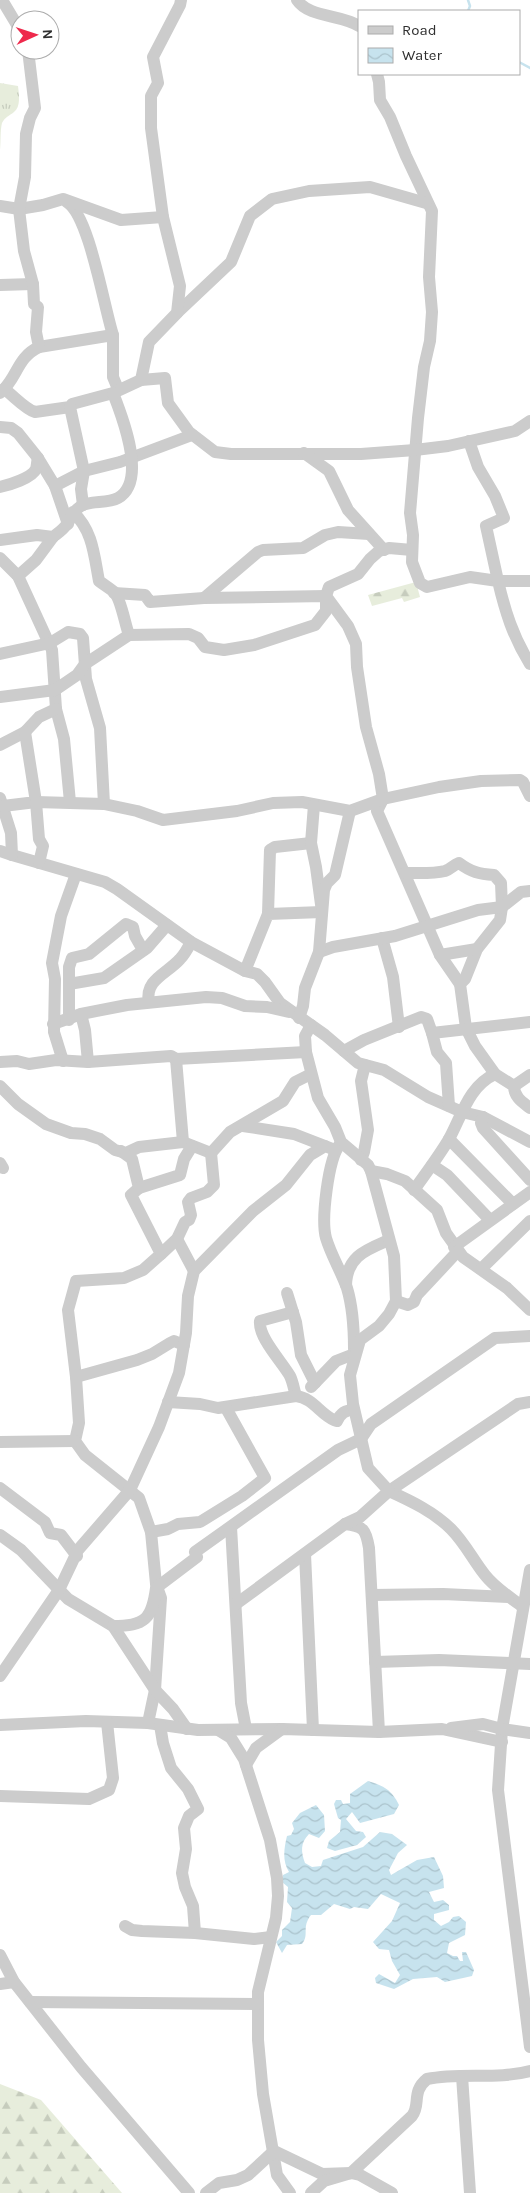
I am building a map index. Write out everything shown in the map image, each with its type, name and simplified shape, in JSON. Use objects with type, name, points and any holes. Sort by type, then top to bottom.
[{"type":"street","points":[[2,0],[10,13]]},
{"type":"street","points":[[178,313],[180,286],[163,216],[151,128],[151,96],[158,83],[153,57],[181,0]]},
{"type":"street","points":[[296,0],[308,9],[350,20],[358,25]]},
{"type":"street","points":[[29,60],[35,108],[26,134],[25,177],[19,209],[24,252],[33,284],[34,304],[38,307],[36,332],[39,347]]},
{"type":"street","points":[[376,75],[379,82],[380,100],[390,117],[426,203],[432,211],[429,278],[432,322],[424,367],[415,450],[411,501],[412,562],[420,583],[427,587],[470,577],[498,581],[530,581]]},
{"type":"street","points":[[141,380],[149,342],[231,262],[250,216],[272,199],[309,191],[370,187],[426,203]]},
{"type":"street","points":[[0,206],[19,209],[63,199],[121,220],[163,216]]},
{"type":"street","points":[[63,199],[74,206],[88,238],[113,335],[115,391],[125,425],[131,457],[130,482],[121,496],[78,508]]},
{"type":"street","points":[[0,285],[33,284]]},
{"type":"street","points":[[113,335],[39,347],[24,356],[14,376],[1,391],[20,400],[29,410],[35,412],[70,407],[72,404],[115,391],[141,380],[166,378],[168,403],[192,435],[215,452],[231,454],[361,454],[415,450],[448,446],[515,431],[530,421]]},
{"type":"street","points":[[18,576],[36,560],[53,537],[68,524],[78,508],[84,471],[70,407]]},
{"type":"street","points":[[0,427],[11,428],[18,433],[38,458],[54,486],[68,524]]},
{"type":"street","points":[[54,486],[84,471],[162,448],[192,435]]},
{"type":"street","points":[[469,441],[478,467],[495,496],[504,518],[486,526],[506,616],[514,636],[530,664]]},
{"type":"street","points":[[304,453],[329,472],[348,510],[384,550]]},
{"type":"street","points":[[0,487],[12,484],[32,474],[35,471],[38,458]]},
{"type":"street","points":[[78,508],[94,549],[99,581],[119,599],[129,635]]},
{"type":"street","points":[[204,598],[263,550],[303,548],[324,535],[338,532],[370,534]]},
{"type":"street","points":[[0,540],[37,535],[53,537]]},
{"type":"street","points":[[0,697],[55,690],[69,681],[85,664],[129,635],[189,634],[198,638],[205,646],[224,650],[254,644],[315,625],[326,611],[326,596],[329,587],[358,574],[370,559],[384,550],[412,550]]},
{"type":"street","points":[[0,558],[18,576],[50,643],[54,659],[56,708],[64,739],[70,802]]},
{"type":"street","points":[[114,593],[145,595],[150,602],[204,598],[326,596]]},
{"type":"street","points":[[326,596],[348,626],[356,644],[357,667],[366,727],[379,774],[383,800],[376,811],[440,955],[460,984],[466,1028],[475,1046],[495,1074],[514,1086],[518,1098],[530,1108]]},
{"type":"street","points":[[0,654],[50,643],[68,632],[80,634],[90,700],[100,728],[104,804]]},
{"type":"street","points":[[54,659],[69,681]]},
{"type":"street","points":[[0,745],[25,732],[38,717],[56,708]]},
{"type":"street","points":[[25,732],[36,802],[39,839],[43,846],[40,863]]},
{"type":"street","points":[[528,789],[520,780],[481,781],[439,787],[383,800],[350,811],[302,802],[273,803],[237,811],[163,820],[138,811],[104,804],[2,802],[11,832],[6,853],[105,882],[146,908],[191,942],[244,971],[256,974],[265,982],[280,1003],[365,1065],[384,1070],[428,1096],[462,1112],[483,1117],[530,1142]]},
{"type":"street","points":[[314,805],[311,843],[322,912]]},
{"type":"street","points":[[295,1015],[303,1006],[305,988],[320,952],[324,890],[335,875],[350,811]]},
{"type":"street","points":[[244,971],[268,914],[270,850],[275,847],[311,843]]},
{"type":"street","points":[[405,873],[447,870],[459,863],[466,870],[494,875],[502,883],[500,920],[477,949],[465,979],[460,984]]},
{"type":"street","points":[[62,1061],[54,1024],[55,979],[52,963],[54,944],[61,916],[76,874]]},
{"type":"street","points":[[320,952],[333,947],[382,938],[428,926],[478,910],[502,906],[521,892],[530,891]]},
{"type":"street","points":[[268,914],[322,912]]},
{"type":"street","points":[[69,1020],[69,967],[72,958],[89,954],[123,925],[133,927],[134,936],[143,950]]},
{"type":"street","points":[[69,984],[104,978],[132,960],[167,925]]},
{"type":"street","points":[[382,938],[393,977],[399,1027]]},
{"type":"street","points":[[149,1002],[147,995],[152,983],[181,958],[191,942]]},
{"type":"street","points":[[440,955],[477,949]]},
{"type":"street","points":[[54,1024],[81,1014],[149,1002],[206,997],[235,1001],[245,1006],[267,1007],[295,1015]]},
{"type":"street","points":[[81,1014],[85,1030],[88,1062]]},
{"type":"street","points":[[344,1051],[364,1040],[421,1017],[427,1019],[437,1052],[446,1063],[449,1106]]},
{"type":"street","points":[[432,1033],[530,1022]]},
{"type":"street","points":[[311,1025],[305,1036],[306,1052],[311,1074],[318,1098],[335,1127],[334,1146],[326,1194],[325,1232],[346,1287],[352,1312],[354,1356]]},
{"type":"street","points":[[0,1062],[17,1061],[29,1064],[42,1061],[88,1062],[171,1056],[176,1059],[306,1052]]},
{"type":"street","points":[[161,1254],[131,1195],[139,1188],[180,1175],[188,1144],[176,1059]]},
{"type":"street","points":[[361,1160],[368,1130],[361,1081],[365,1065]]},
{"type":"street","points":[[113,1626],[139,1624],[152,1611],[156,1588],[152,1532],[138,1498],[85,1455],[75,1441],[78,1423],[76,1377],[68,1310],[76,1281],[129,1276],[143,1270],[177,1239],[185,1222],[189,1220],[191,1215],[188,1202],[191,1198],[207,1192],[214,1185],[211,1153],[230,1132],[243,1126],[252,1117],[283,1101],[295,1082],[311,1074]]},
{"type":"street","points":[[414,1190],[449,1139],[475,1089],[484,1079],[495,1074]]},
{"type":"street","points":[[514,1086],[530,1075]]},
{"type":"street","points":[[0,1086],[18,1104],[46,1124],[71,1133],[85,1134],[100,1139],[115,1150],[126,1153],[139,1147],[188,1144],[211,1153]]},
{"type":"street","points":[[483,1117],[481,1123],[483,1128],[530,1180]]},
{"type":"street","points":[[243,1126],[294,1134],[334,1146],[368,1165],[394,1256],[396,1301],[389,1314],[379,1326],[360,1340],[350,1375],[354,1410],[368,1468],[389,1491],[428,1511],[450,1528],[464,1543],[485,1576],[498,1589],[510,1597],[525,1602]]},
{"type":"street","points":[[449,1139],[513,1204]]},
{"type":"street","points":[[0,1676],[58,1590],[77,1556],[78,1550],[130,1490],[159,1427],[179,1373],[184,1345],[188,1296],[194,1271],[252,1211],[286,1185],[310,1155],[334,1146]]},
{"type":"street","points":[[121,1151],[132,1159],[139,1188]]},
{"type":"street","points":[[432,1165],[447,1175],[490,1220]]},
{"type":"street","points":[[371,1171],[387,1174],[405,1181],[437,1210],[446,1233],[463,1257],[507,1288],[530,1310]]},
{"type":"street","points":[[396,1301],[408,1305],[414,1302],[456,1249],[490,1220],[530,1192]]},
{"type":"street","points":[[481,1270],[530,1221]]},
{"type":"street","points":[[177,1239],[194,1271]]},
{"type":"street","points":[[346,1287],[346,1274],[358,1255],[389,1240]]},
{"type":"street","points":[[287,1293],[293,1312],[301,1355],[315,1382]]},
{"type":"street","points":[[293,1312],[260,1321],[260,1324],[268,1344],[279,1357],[299,1396],[331,1419],[337,1421],[340,1415],[347,1410],[354,1410]]},
{"type":"street","points":[[156,1588],[198,1556],[195,1552],[338,1450],[361,1439],[371,1424],[495,1338],[530,1336]]},
{"type":"street","points":[[76,1377],[138,1360],[152,1354],[170,1342],[174,1341],[184,1345]]},
{"type":"street","points":[[168,1402],[226,1408],[299,1396],[336,1361],[354,1356]]},
{"type":"street","points":[[236,1604],[345,1524],[360,1517],[389,1491],[518,1404],[530,1402]]},
{"type":"street","points":[[226,1408],[265,1478],[272,1498]]},
{"type":"street","points":[[0,1442],[75,1441]]},
{"type":"street","points":[[152,1532],[168,1529],[178,1524],[200,1522],[242,1496],[265,1478]]},
{"type":"street","points":[[0,1488],[45,1522],[50,1533],[61,1536],[77,1556]]},
{"type":"street","points":[[345,1524],[357,1525],[364,1531],[369,1548],[378,1732]]},
{"type":"street","points":[[231,1527],[241,1704],[246,1729]]},
{"type":"street","points":[[0,1535],[21,1550],[58,1590],[79,1606],[113,1626],[155,1690],[173,1709],[187,1729]]},
{"type":"street","points":[[305,1554],[313,1730]]},
{"type":"street","points":[[530,1570],[502,1736],[498,1790],[530,2047]]},
{"type":"street","points":[[156,1588],[161,1598],[154,1724],[163,1743],[171,1768],[188,1789],[198,1810],[189,1816],[184,1828],[186,1849],[182,1873],[193,1906],[195,1933]]},
{"type":"street","points":[[372,1596],[443,1594],[510,1597]]},
{"type":"street","points":[[375,1662],[439,1660],[530,1664]]},
{"type":"street","points":[[0,1725],[86,1720],[218,1730],[282,1729],[378,1732],[442,1729],[502,1736],[530,1732]]},
{"type":"street","points":[[0,1796],[89,1799],[109,1790],[113,1778],[107,1722]]},
{"type":"street","points":[[246,1765],[256,1748],[282,1729]]},
{"type":"street","points":[[218,1730],[231,1738],[246,1765],[270,1840],[277,1878],[278,1907],[258,1992],[258,2040],[263,2094],[277,2175],[290,2193]]},
{"type":"street","points":[[126,1926],[132,1930],[195,1933],[254,1939],[271,1937]]},
{"type":"street","points":[[0,1955],[14,1982],[104,2097],[189,2193]]},
{"type":"street","points":[[0,1984],[14,1982]]},
{"type":"street","points":[[30,2002],[258,2004]]},
{"type":"street","points":[[311,2193],[324,2181],[350,2173],[414,2114],[417,2094],[424,2082],[442,2076],[512,2076],[530,2071]]},
{"type":"street","points":[[462,2076],[470,2193]]},
{"type":"street","points":[[274,2151],[322,2174],[350,2173],[372,2180],[392,2193]]},
{"type":"street","points":[[206,2193],[219,2183],[237,2180],[248,2175],[274,2151]]},
{"type":"green space","points":[[0,83],[18,86],[19,104],[16,110],[2,123],[0,150]]},
{"type":"green space","points":[[416,582],[420,597],[404,602],[402,598],[372,606],[368,595]]},
{"type":"green space","points":[[0,2084],[41,2100],[122,2193],[0,2193]]},
{"type":"water","points":[[368,1781],[390,1792],[399,1805],[394,1814],[360,1823],[352,1812],[346,1819],[356,1831],[363,1832],[366,1837],[357,1845],[335,1851],[327,1848],[329,1841],[340,1832],[341,1820],[338,1818],[334,1804],[336,1800],[341,1800],[343,1804],[350,1803],[350,1794]]},
{"type":"water","points":[[316,1805],[324,1815],[325,1831],[319,1838],[309,1834],[302,1848],[305,1863],[312,1867],[321,1866],[323,1860],[363,1847],[380,1832],[392,1834],[407,1845],[398,1853],[389,1870],[391,1875],[417,1860],[434,1857],[443,1876],[444,1888],[429,1892],[434,1902],[443,1900],[449,1905],[449,1910],[434,1914],[434,1920],[441,1926],[449,1922],[453,1917],[459,1916],[466,1922],[465,1935],[449,1943],[447,1953],[457,1956],[460,1961],[463,1961],[462,1952],[466,1952],[474,1970],[472,1976],[445,1982],[437,1977],[413,1979],[394,1989],[376,1983],[375,1978],[379,1974],[395,1983],[400,1975],[392,1961],[389,1950],[379,1949],[373,1942],[392,1921],[400,1903],[381,1894],[368,1909],[354,1907],[350,1909],[334,1904],[321,1915],[311,1915],[306,1924],[305,1937],[302,1944],[287,1945],[282,1953],[276,1942],[282,1936],[282,1930],[290,1922],[292,1908],[287,1902],[288,1887],[282,1882],[283,1875],[289,1872],[284,1859],[287,1836],[291,1835],[294,1829],[292,1823],[300,1813]]},
{"type":"waterway","points":[[468,0],[470,6],[468,10]]},
{"type":"waterway","points":[[520,63],[530,68]]}]
